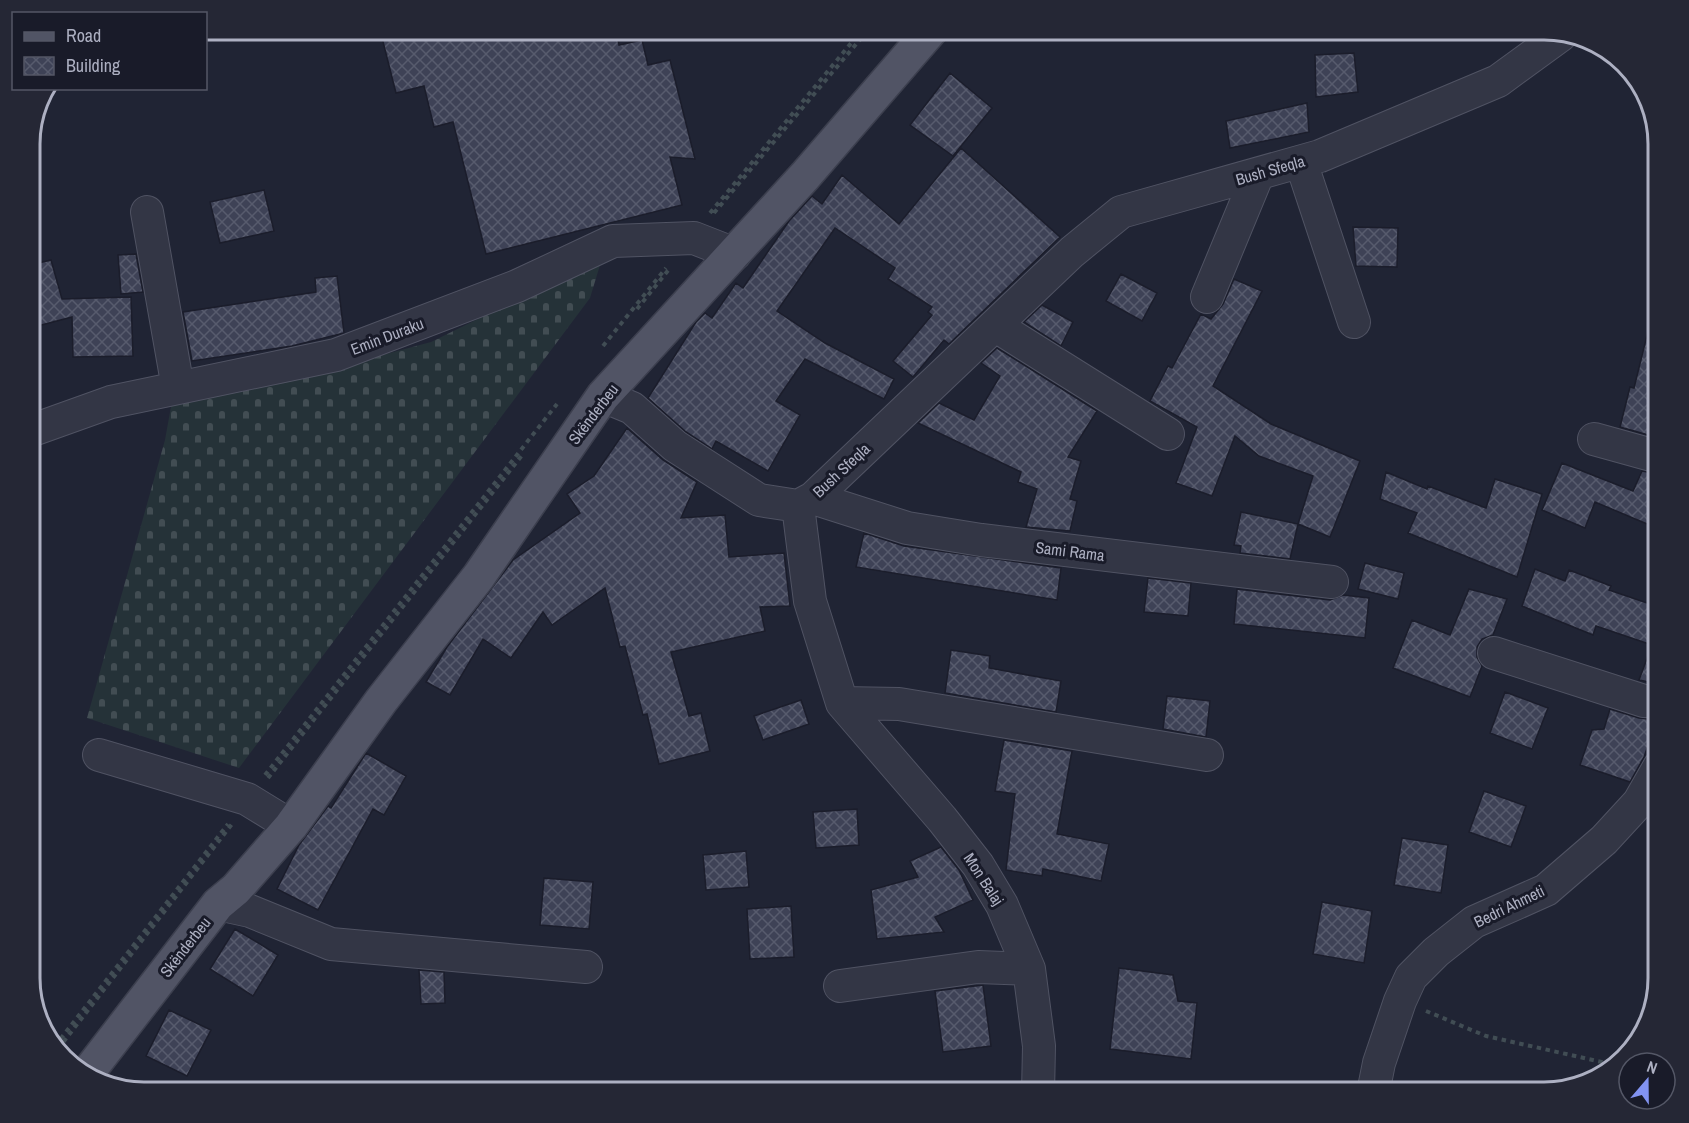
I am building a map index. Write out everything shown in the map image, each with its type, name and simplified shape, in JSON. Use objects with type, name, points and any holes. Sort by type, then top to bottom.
[{"type":"main road","name":"Skënderbeu","points":[[92,1068],[218,904],[236,889],[291,826],[381,701],[479,576],[603,396],[735,254],[922,40]]},
{"type":"street","name":"Bush Sfeqla","points":[[603,396],[632,408],[675,446],[759,500],[805,502],[1100,228],[1121,212],[1301,162],[1498,81],[1552,41]]},
{"type":"street","points":[[1301,162],[1354,322]]},
{"type":"street","points":[[1208,297],[1257,174]]},
{"type":"street","points":[[147,212],[178,388]]},
{"type":"street","name":"Emin Duraku","points":[[41,427],[111,402],[336,355],[517,286],[613,241],[691,238],[735,254]]},
{"type":"street","points":[[996,326],[1168,434]]},
{"type":"street","points":[[1594,439],[1648,454]]},
{"type":"street","name":"Sami Rama","points":[[805,502],[907,528],[970,538],[1332,582]]},
{"type":"street","name":"Mon Balaj","points":[[805,502],[810,601],[842,704],[942,819],[978,865],[1002,905],[1029,969],[1039,1046],[1038,1082]]},
{"type":"street","points":[[1494,653],[1648,701]]},
{"type":"street","points":[[842,704],[900,704],[1207,755]]},
{"type":"street","points":[[99,755],[249,800],[291,826]]},
{"type":"street","name":"Bedri Ahmeti","points":[[1375,1082],[1400,1001],[1411,977],[1474,922],[1546,890],[1604,840],[1639,802],[1648,786]]},
{"type":"street","points":[[218,904],[250,910],[331,944],[586,967]]},
{"type":"street","points":[[840,986],[978,967],[1029,969]]},
{"type":"path","points":[[598,356],[691,238],[854,40]]},
{"type":"path","points":[[691,238],[859,40]]},
{"type":"path","points":[[61,1041],[561,402]]},
{"type":"path","points":[[1400,1001],[1486,1036],[1605,1063]]},
{"type":"green space","points":[[600,265],[590,298],[239,768],[87,718],[165,440],[172,401],[266,386],[431,342],[523,297]]},
{"type":"building","points":[[383,40],[618,40],[619,45],[642,40],[648,65],[670,60],[695,159],[670,157],[682,205],[486,254],[453,122],[434,127],[424,86],[396,93]]},
{"type":"building","points":[[1354,53],[1358,92],[1316,97],[1315,55]]},
{"type":"building","points":[[950,73],[992,108],[953,156],[910,125]]},
{"type":"building","points":[[1307,103],[1309,132],[1230,148],[1226,121]]},
{"type":"building","points":[[961,148],[1060,237],[949,344],[944,340],[913,377],[893,361],[932,315],[928,312],[932,307],[888,279],[895,268],[835,228],[777,311],[825,343],[894,379],[884,399],[805,359],[776,401],[800,415],[768,471],[716,441],[712,449],[686,432],[648,398],[696,322],[705,313],[712,318],[736,283],[743,288],[789,221],[812,196],[822,204],[842,175],[899,224]]},
{"type":"building","points":[[264,190],[274,231],[220,243],[210,202]]},
{"type":"building","points":[[1353,227],[1398,228],[1397,267],[1356,266]]},
{"type":"building","points":[[136,254],[143,292],[121,294],[118,255]]},
{"type":"building","points":[[51,260],[62,299],[131,297],[133,356],[73,357],[72,317],[41,325],[41,262]]},
{"type":"building","points":[[1121,274],[1157,293],[1142,321],[1106,301]]},
{"type":"building","points":[[337,276],[344,333],[292,346],[192,361],[183,312],[316,292],[315,278]]},
{"type":"building","points":[[1234,279],[1262,291],[1213,386],[1271,424],[1360,461],[1330,537],[1298,524],[1313,476],[1259,456],[1235,436],[1212,496],[1176,483],[1197,427],[1150,401],[1168,366],[1172,368],[1201,314],[1211,319],[1223,304]]},
{"type":"building","points":[[1042,305],[1073,322],[1061,346],[1024,322]]},
{"type":"building","points":[[1648,331],[1648,435],[1620,427],[1630,387],[1634,388]]},
{"type":"building","points":[[997,348],[1097,411],[1068,457],[1081,461],[1070,499],[1077,501],[1070,531],[1026,527],[1037,489],[1018,482],[1021,472],[918,423],[939,403],[974,420],[1000,376],[981,363]]},
{"type":"building","points":[[627,428],[663,460],[697,482],[681,518],[725,515],[729,557],[784,553],[790,606],[760,607],[765,631],[671,652],[689,716],[701,713],[710,751],[659,764],[647,714],[643,715],[625,646],[620,647],[605,588],[552,625],[543,612],[511,658],[483,639],[450,695],[426,682],[447,647],[513,560],[580,513],[567,494],[594,476]]},
{"type":"building","points":[[1562,463],[1633,491],[1642,471],[1648,472],[1648,524],[1595,502],[1585,528],[1542,510]]},
{"type":"building","points":[[1386,472],[1427,489],[1428,486],[1486,508],[1495,479],[1542,494],[1517,577],[1408,533],[1417,513],[1380,499]]},
{"type":"building","points":[[1241,512],[1298,524],[1290,559],[1240,553],[1241,546],[1234,545]]},
{"type":"building","points":[[864,533],[904,546],[1061,568],[1057,600],[856,567]]},
{"type":"building","points":[[1365,563],[1404,573],[1398,599],[1358,589]]},
{"type":"building","points":[[1535,569],[1565,581],[1569,570],[1611,586],[1609,590],[1648,603],[1648,644],[1596,626],[1593,635],[1522,606]]},
{"type":"building","points":[[1148,578],[1191,583],[1188,616],[1144,612]]},
{"type":"building","points":[[1237,589],[1330,600],[1343,595],[1369,598],[1365,638],[1234,624]]},
{"type":"building","points":[[1469,589],[1507,599],[1493,635],[1482,639],[1477,647],[1477,657],[1482,666],[1470,697],[1393,668],[1412,620],[1450,635]]},
{"type":"building","points":[[951,650],[990,656],[989,668],[1061,681],[1056,712],[945,693]]},
{"type":"building","points":[[1648,656],[1648,682],[1639,680]]},
{"type":"building","points":[[1505,692],[1548,708],[1532,749],[1490,733]]},
{"type":"building","points":[[1167,696],[1210,701],[1206,737],[1163,729]]},
{"type":"building","points":[[801,700],[809,724],[763,740],[754,716]]},
{"type":"building","points":[[1610,709],[1648,719],[1648,746],[1630,782],[1580,765],[1592,730],[1604,729]]},
{"type":"building","points":[[1004,740],[1072,751],[1057,834],[1109,844],[1101,881],[1043,869],[1042,876],[1006,870],[1015,794],[995,791]]},
{"type":"building","points":[[366,753],[406,776],[384,815],[373,809],[318,910],[277,889],[299,845],[328,806],[331,808]]},
{"type":"building","points":[[1484,791],[1526,806],[1511,847],[1469,832]]},
{"type":"building","points":[[857,809],[859,845],[816,848],[813,812]]},
{"type":"building","points":[[1402,838],[1448,845],[1441,893],[1394,885]]},
{"type":"building","points":[[941,847],[959,870],[973,900],[935,917],[944,932],[877,939],[871,890],[918,877],[910,861]]},
{"type":"building","points":[[746,851],[749,887],[706,890],[703,855]]},
{"type":"building","points":[[544,878],[593,882],[589,929],[540,925]]},
{"type":"building","points":[[1322,902],[1372,911],[1364,963],[1313,954]]},
{"type":"building","points":[[791,906],[794,957],[750,959],[747,909]]},
{"type":"building","points":[[235,929],[278,955],[253,996],[210,969]]},
{"type":"building","points":[[1119,968],[1173,975],[1178,1001],[1197,1003],[1191,1059],[1110,1049]]},
{"type":"building","points":[[419,970],[444,972],[445,1003],[421,1004]]},
{"type":"building","points":[[983,985],[991,1046],[943,1052],[935,991]]},
{"type":"building","points":[[169,1010],[211,1030],[187,1076],[146,1056]]}]
